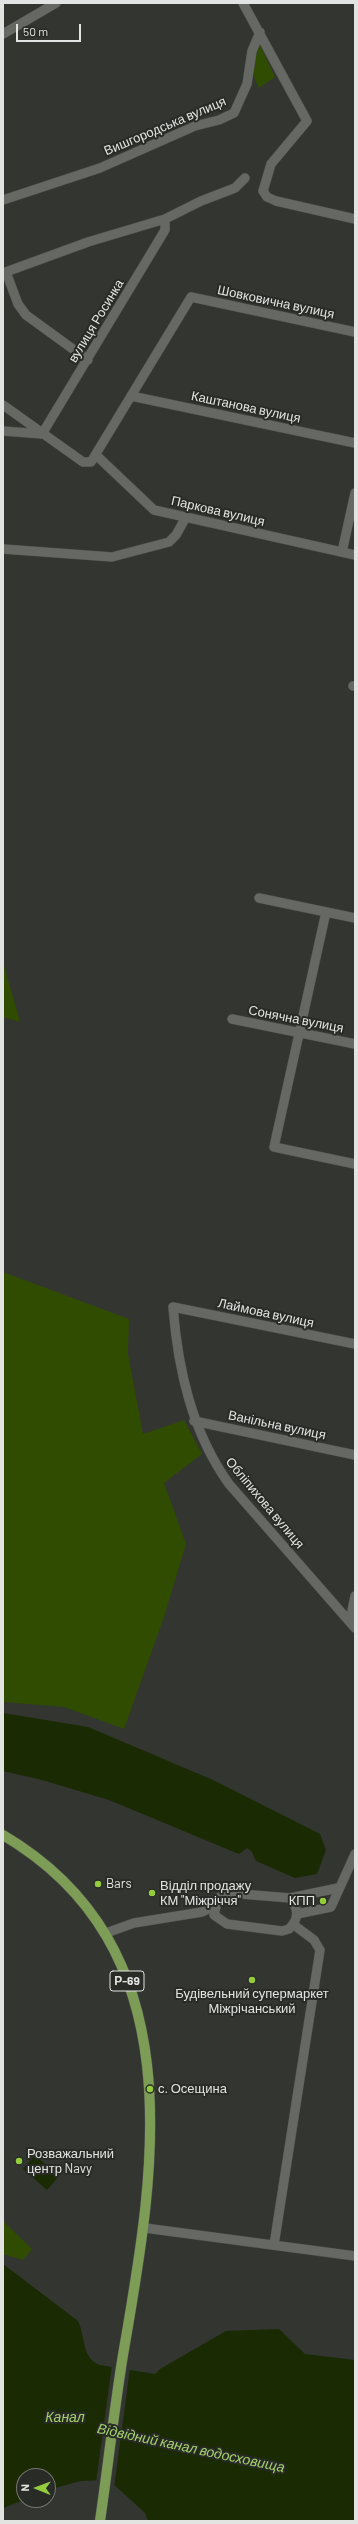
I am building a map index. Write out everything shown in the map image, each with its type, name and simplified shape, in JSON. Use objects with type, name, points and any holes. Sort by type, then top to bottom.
[{"type":"main road","name":"Р-69","points":[[3,1835],[42,1860],[61,1878],[83,1901],[106,1933],[133,1998],[143,2037],[148,2072],[151,2118],[145,2228],[122,2362],[100,2521]]},
{"type":"street","points":[[3,34],[56,3]]},
{"type":"street","points":[[243,3],[307,121],[271,164],[263,191],[267,197],[276,201],[355,219]]},
{"type":"street","name":"Вишгородська вулиця","points":[[3,200],[100,168],[195,126],[219,120],[234,113],[248,84],[252,51],[260,32]]},
{"type":"street","points":[[88,360],[26,315],[18,304],[5,273],[88,242],[165,219],[201,201],[235,188],[244,178]]},
{"type":"street","name":"вулиця Росинка","points":[[42,434],[165,230],[165,219]]},
{"type":"street","name":"Шовковична вулиця","points":[[131,396],[191,297],[355,332]]},
{"type":"street","points":[[3,406],[83,462],[91,462],[131,396]]},
{"type":"street","name":"Каштанова вулиця","points":[[131,396],[355,444]]},
{"type":"street","points":[[3,431],[42,434]]},
{"type":"street","name":"Паркова вулиця","points":[[96,455],[154,510],[355,554]]},
{"type":"street","points":[[342,552],[355,493]]},
{"type":"street","points":[[3,549],[112,557],[169,542],[176,535],[186,517]]},
{"type":"street","points":[[259,898],[355,918]]},
{"type":"street","points":[[326,912],[274,1147],[355,1164]]},
{"type":"street","name":"Сонячна вулиця","points":[[232,1019],[355,1044]]},
{"type":"street","name":"Лаймова вулиця","points":[[173,1307],[355,1344]]},
{"type":"street","name":"Обліпихова вулиця","points":[[173,1307],[181,1364],[194,1421],[214,1463],[229,1484],[352,1625]]},
{"type":"street","name":"Ванільна вулиця","points":[[194,1421],[355,1455]]},
{"type":"street","points":[[352,1625],[355,1596]]},
{"type":"street","points":[[297,1914],[331,1907],[335,1902],[338,1888],[355,1854]]},
{"type":"street","points":[[214,1910],[218,1898],[229,1893],[290,1898],[338,1888]]},
{"type":"street","points":[[214,1910],[227,1924],[268,1931],[282,1931],[289,1929],[294,1925],[297,1914],[297,1909],[290,1898]]},
{"type":"street","points":[[106,1933],[134,1923],[214,1910]]},
{"type":"street","points":[[274,2245],[320,1950],[314,1940],[294,1925]]},
{"type":"street","points":[[145,2228],[355,2256]]},
{"type":"green space","points":[[259,43],[275,77],[259,88],[254,77],[253,60]]},
{"type":"green space","points":[[3,962],[20,1022],[3,1017]]},
{"type":"green space","points":[[3,1272],[129,1319],[128,1354],[143,1434],[184,1420],[202,1454],[164,1483],[186,1544],[164,1617],[124,1729],[64,1707],[3,1702]]},
{"type":"green space","points":[[3,2221],[32,2249],[23,2260],[3,2254]]},
{"type":"water","points":[[3,1713],[88,1727],[213,1780],[320,1834],[326,1850],[317,1874],[295,1878],[256,1861],[252,1852],[247,1848],[239,1854],[109,1800],[42,1780],[3,1771]]},
{"type":"water","points":[[35,2155],[59,2176],[47,2190],[23,2169]]},
{"type":"water","points":[[3,2264],[78,2321],[87,2352],[94,2362],[100,2365],[155,2374],[160,2369],[226,2331],[279,2329],[305,2354],[355,2360],[355,2521],[148,2521],[145,2513],[109,2480],[80,2481],[56,2488],[56,2468],[16,2468],[16,2503],[3,2508]]},
{"type":"pier","points":[[112,2365],[130,2368],[114,2488],[108,2482],[96,2482]]},
{"type":"place","name":"Bars","points":[[98,1884]]},
{"type":"place","name":"Відділ продажу КМ \"Міжріччя\"","points":[[152,1893]]},
{"type":"place","name":"КПП","points":[[323,1901]]},
{"type":"place","name":"Будівельний супермаркет Міжрічанський","points":[[252,1980]]},
{"type":"place","name":"с. Осещина","points":[[150,2089]]},
{"type":"place","name":"Розважальний центр Navy","points":[[19,2161]]},
{"type":"water label","name":"Канал","points":[[65,2417]]},
{"type":"water label","name":"Відвідний канал водосховища","points":[[191,2448]]}]
